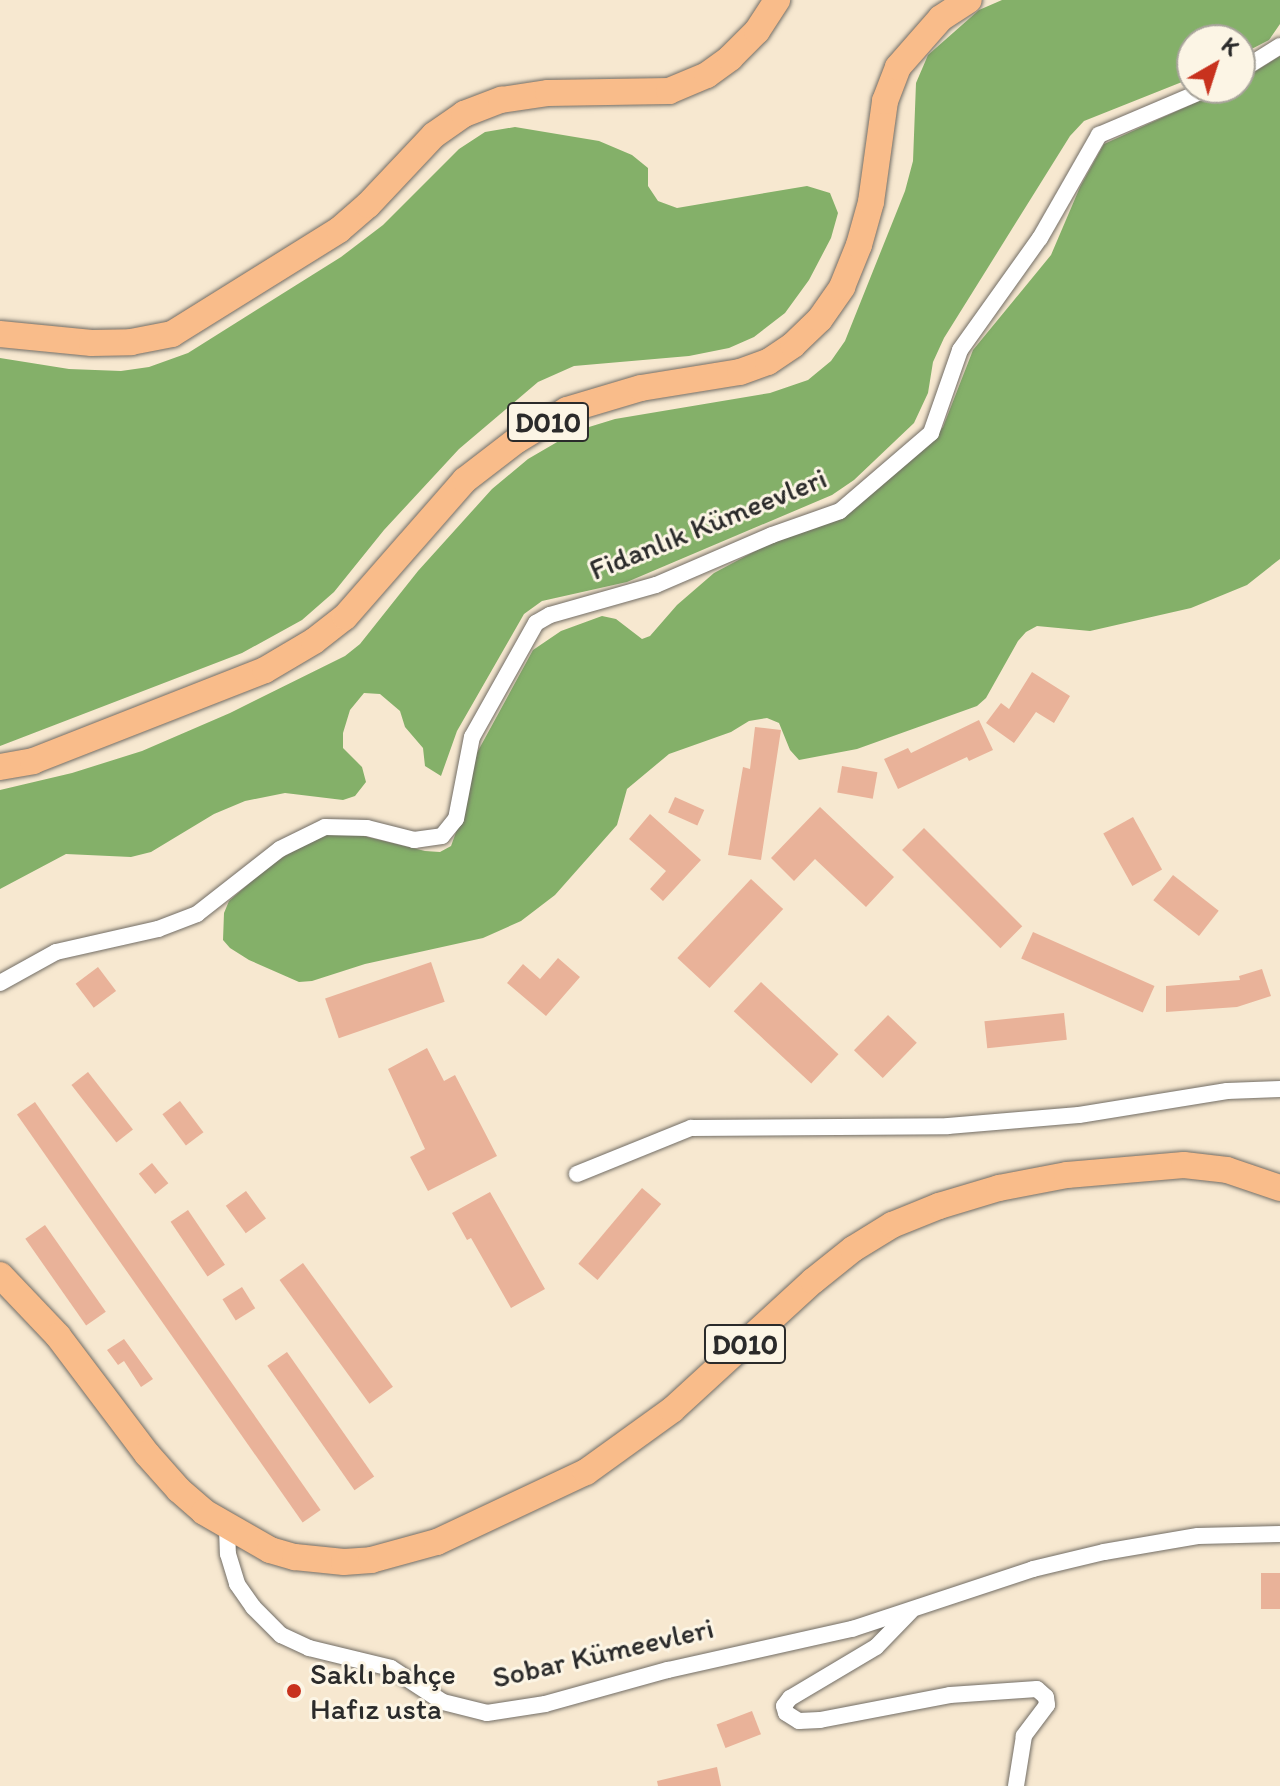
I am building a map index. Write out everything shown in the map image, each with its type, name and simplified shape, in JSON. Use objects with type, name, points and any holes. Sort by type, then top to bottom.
[{"type":"main road","points":[[0,334],[92,343],[131,342],[172,334],[339,230],[368,205],[434,135],[464,114],[501,100],[548,93],[669,91],[707,75],[730,58],[757,31],[777,0]]},
{"type":"main road","name":"D010","points":[[0,767],[33,761],[265,670],[314,641],[345,617],[465,480],[517,440],[567,410],[641,388],[740,372],[768,362],[793,345],[820,319],[842,287],[859,245],[871,202],[885,101],[898,67],[941,18],[969,0]]},
{"type":"main road","name":"D010","points":[[0,1275],[58,1336],[179,1490],[227,1528],[270,1550],[295,1557],[344,1562],[398,1553],[492,1519],[586,1472],[627,1446],[672,1410],[813,1281],[853,1249],[892,1225],[939,1206],[999,1188],[1067,1175],[1184,1165],[1227,1170],[1280,1188]]},
{"type":"street","points":[[1256,61],[1280,46]]},
{"type":"street","name":"Fidanlık Kümeevleri","points":[[0,983],[56,952],[158,929],[197,914],[280,849],[325,827],[367,828],[414,840],[442,836],[456,819],[472,737],[536,623],[550,615],[656,585],[772,535],[840,511],[931,433],[960,350],[1040,238],[1099,135],[1176,102]]},
{"type":"street","points":[[577,1174],[691,1128],[948,1126],[1079,1115],[1227,1091],[1280,1089]]},
{"type":"street","name":"Sobar Kümeevleri","points":[[227,1528],[228,1554],[237,1584],[253,1607],[281,1635],[309,1648],[391,1668],[443,1702],[487,1713],[545,1704],[621,1682],[852,1629],[1033,1569],[1104,1552],[1198,1536],[1280,1534]]},
{"type":"street","name":"Sobar Kümeevleri","points":[[911,1611],[876,1647],[790,1698],[784,1706],[786,1713],[799,1721],[820,1720],[950,1695],[1037,1689],[1046,1697],[1047,1705],[1024,1736],[1016,1786]]},
{"type":"green space","points":[[1002,0],[1280,0],[1280,24],[1269,40],[1256,47],[1256,24],[1176,24],[1176,84],[1084,121],[1070,136],[944,338],[933,362],[928,393],[914,423],[854,480],[832,495],[627,582],[542,601],[524,614],[457,731],[441,776],[425,766],[423,748],[405,727],[400,711],[380,694],[364,693],[350,710],[343,733],[343,748],[362,767],[366,782],[355,796],[343,800],[285,793],[245,801],[214,814],[151,852],[131,857],[66,854],[0,889],[0,790],[72,773],[142,751],[230,713],[345,656],[360,644],[418,571],[492,489],[528,459],[576,431],[615,419],[770,393],[808,380],[831,361],[845,341],[905,191],[913,161],[916,83],[928,55],[979,10]]},
{"type":"green space","points":[[1280,56],[1280,559],[1247,585],[1191,608],[1090,631],[1037,626],[1018,641],[986,698],[977,706],[857,749],[799,760],[790,750],[779,723],[767,718],[749,721],[731,732],[669,754],[627,789],[617,825],[555,895],[521,921],[483,938],[299,982],[249,960],[223,940],[224,913],[229,901],[268,867],[323,835],[347,832],[425,851],[440,852],[451,846],[468,799],[473,760],[533,650],[561,631],[602,616],[616,619],[642,639],[650,636],[677,605],[714,573],[761,548],[807,529],[932,441],[943,427],[973,350],[1051,255],[1080,187],[1104,144],[1193,104],[1256,104],[1256,71]]},
{"type":"green space","points":[[515,127],[599,141],[632,155],[648,168],[648,186],[658,201],[677,208],[807,186],[830,193],[838,213],[831,238],[809,280],[785,313],[754,337],[729,348],[689,356],[574,366],[538,382],[459,449],[384,530],[334,592],[302,620],[242,653],[0,746],[0,358],[69,369],[121,371],[149,367],[188,353],[341,257],[383,225],[459,149],[485,132]]},
{"type":"building","points":[[1032,672],[1070,696],[1054,723],[1036,712],[1014,743],[986,723],[1001,703],[1009,709]]},
{"type":"building","points":[[979,720],[993,750],[969,761],[967,757],[898,789],[884,759],[908,748],[911,753]]},
{"type":"building","points":[[755,727],[781,730],[761,860],[728,855],[743,767],[750,769]]},
{"type":"building","points":[[842,766],[877,772],[873,799],[837,793]]},
{"type":"building","points":[[675,797],[704,810],[697,826],[668,813]]},
{"type":"building","points":[[820,807],[894,877],[866,907],[815,859],[794,881],[771,858]]},
{"type":"building","points":[[650,814],[701,860],[663,901],[650,889],[666,871],[629,839]]},
{"type":"building","points":[[1133,817],[1162,869],[1132,886],[1103,833]]},
{"type":"building","points":[[924,828],[1022,926],[1000,948],[902,850]]},
{"type":"building","points":[[1173,875],[1219,911],[1199,936],[1153,900]]},
{"type":"building","points":[[751,879],[783,909],[710,988],[677,958]]},
{"type":"building","points":[[1033,932],[1155,986],[1143,1013],[1021,958]]},
{"type":"building","points":[[558,958],[580,977],[546,1016],[507,983],[523,964],[540,979]]},
{"type":"building","points":[[431,962],[445,1002],[339,1038],[325,998]]},
{"type":"building","points":[[98,967],[116,991],[94,1008],[76,984]]},
{"type":"building","points":[[1262,969],[1271,996],[1237,1007],[1166,1012],[1166,986],[1240,980],[1239,976]]},
{"type":"building","points":[[761,982],[839,1054],[811,1084],[734,1011]]},
{"type":"building","points":[[1064,1013],[1067,1040],[987,1048],[984,1021]]},
{"type":"building","points":[[888,1015],[917,1043],[883,1078],[854,1050]]},
{"type":"building","points":[[427,1048],[444,1081],[455,1075],[497,1156],[428,1191],[410,1157],[425,1149],[388,1069]]},
{"type":"building","points":[[88,1072],[133,1130],[116,1142],[71,1085]]},
{"type":"building","points":[[180,1101],[203,1132],[186,1145],[162,1114]]},
{"type":"building","points":[[35,1102],[321,1510],[303,1523],[17,1115]]},
{"type":"building","points":[[152,1163],[168,1183],[155,1194],[139,1174]]},
{"type":"building","points":[[642,1188],[661,1204],[598,1280],[578,1264]]},
{"type":"building","points":[[246,1191],[266,1219],[246,1233],[226,1206]]},
{"type":"building","points":[[490,1192],[545,1289],[511,1308],[471,1238],[467,1240],[452,1213]]},
{"type":"building","points":[[188,1210],[225,1265],[207,1276],[171,1222]]},
{"type":"building","points":[[45,1225],[106,1312],[86,1326],[25,1239]]},
{"type":"building","points":[[303,1263],[393,1387],[369,1404],[280,1280]]},
{"type":"building","points":[[242,1287],[255,1308],[236,1320],[222,1299]]},
{"type":"building","points":[[124,1339],[153,1379],[141,1387],[124,1361],[118,1365],[107,1350]]},
{"type":"building","points":[[287,1352],[374,1477],[355,1490],[267,1366]]},
{"type":"building","points":[[1261,1573],[1280,1573],[1280,1609],[1261,1609]]},
{"type":"building","points":[[752,1711],[761,1734],[725,1748],[717,1725]]},
{"type":"building","points":[[717,1767],[721,1786],[658,1786],[657,1781]]},
{"type":"place","name":"Saklı bahçe Hafız usta","points":[[294,1691]]}]
